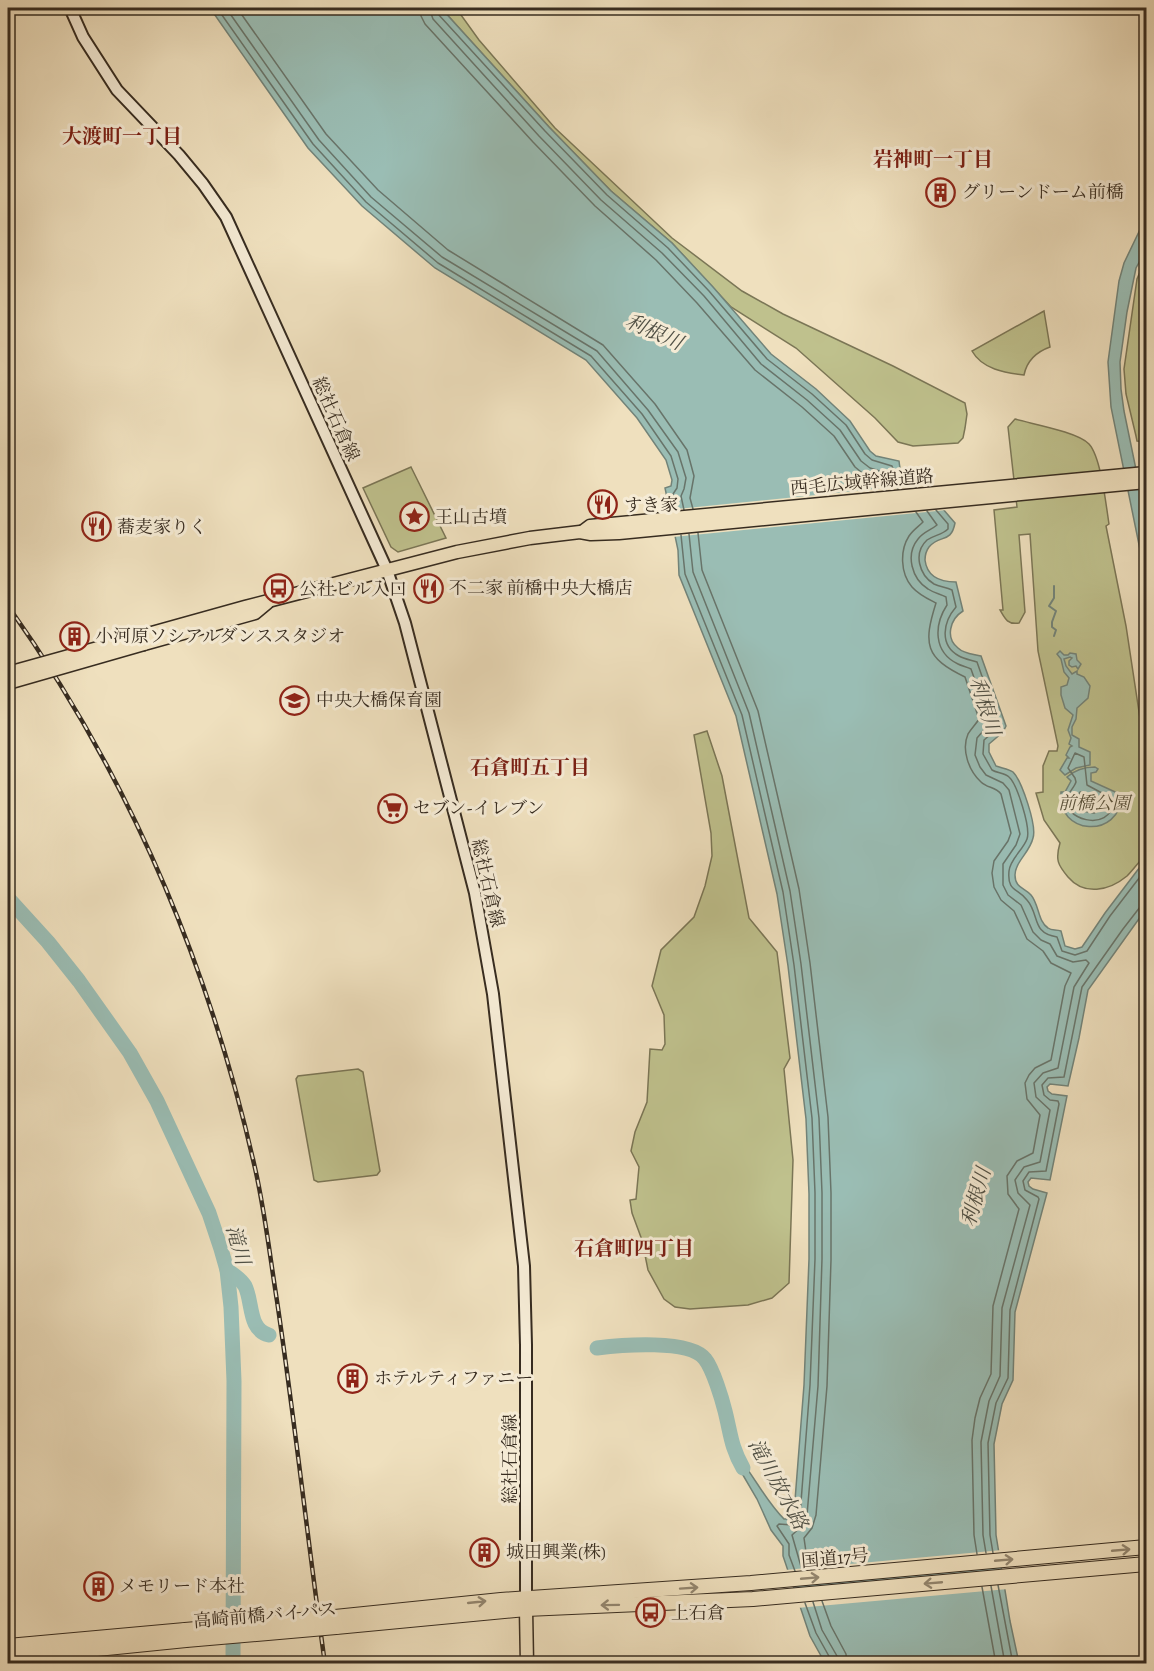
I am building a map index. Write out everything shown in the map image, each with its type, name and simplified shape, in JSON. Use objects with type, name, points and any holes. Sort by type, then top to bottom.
[{"type":"highway","name":"国道17号","points":[[526,1604],[1146,1547]]},
{"type":"highway","name":"国道17号","points":[[526,1604],[753,1599],[1146,1564]]},
{"type":"highway","name":"高崎前橋バイパス","points":[[8,1646],[186,1635],[526,1604]]},
{"type":"highway","name":"高崎前橋バイパス","points":[[8,1658],[186,1635]]},
{"type":"main road","name":"総社石倉線","points":[[70,8],[83,37],[117,90],[179,154],[226,217],[387,570],[405,623],[475,893],[493,994],[525,1285],[526,1604]]},
{"type":"main road","name":"西毛広域幹線道路","points":[[8,674],[255,613],[268,602],[500,543],[582,532],[591,534],[619,528],[1146,473]]},
{"type":"main road","name":"西毛広域幹線道路","points":[[619,528],[1146,482]]},
{"type":"main road","name":"西毛広域幹線道路","points":[[8,683],[143,640]]},
{"type":"main road","points":[[526,1604],[527,1664]]},
{"type":"green space","points":[[441,8],[456,8],[479,40],[555,128],[672,238],[742,291],[783,314],[965,403],[967,414],[963,438],[958,443],[913,446],[898,442],[875,418],[796,348],[731,307],[672,243],[611,191],[549,127]]},
{"type":"green space","points":[[1146,258],[1146,442],[1137,441],[1126,394],[1124,369],[1137,279]]},
{"type":"green space","points":[[1044,311],[1050,347],[1033,357],[1024,375],[988,366],[972,351]]},
{"type":"green space","name":"前橋公園","points":[[1015,419],[1065,432],[1089,444],[1097,459],[1102,482],[1109,524],[1106,526],[1126,626],[1146,758],[1146,855],[1127,876],[1105,888],[1081,887],[1074,883],[1062,869],[1058,862],[1060,843],[1044,820],[1036,793],[1043,792],[1043,766],[1049,751],[1057,751],[1058,746],[1038,651],[1030,534],[1019,535],[1025,612],[1019,623],[1012,623],[1007,621],[1000,610],[1003,610],[994,510],[1017,507],[1008,427]]},
{"type":"green space","points":[[411,467],[446,538],[398,552],[391,547],[363,488]]},
{"type":"green space","points":[[707,731],[722,776],[749,918],[777,952],[790,1058],[784,1069],[793,1160],[789,1283],[772,1298],[748,1305],[690,1309],[675,1307],[664,1299],[648,1270],[630,1200],[636,1199],[639,1167],[631,1151],[635,1132],[647,1102],[650,1049],[662,1050],[665,1044],[664,1015],[652,986],[661,950],[694,917],[712,856],[711,833],[694,735]]},
{"type":"green space","points":[[358,1069],[363,1072],[380,1171],[377,1175],[318,1182],[314,1180],[296,1079],[298,1076]]},
{"type":"water","name":"利根川","points":[[210,8],[441,8],[549,127],[611,191],[672,243],[771,354],[816,389],[850,421],[870,451],[876,456],[899,461],[900,470],[904,476],[909,480],[918,480],[955,523],[951,534],[933,543],[928,549],[925,556],[926,566],[936,577],[956,582],[963,611],[952,624],[951,639],[963,652],[981,656],[1006,726],[1003,732],[989,744],[989,752],[996,766],[1013,772],[1017,777],[1028,804],[1033,824],[1033,838],[1017,866],[1015,879],[1018,885],[1034,899],[1045,925],[1061,931],[1065,946],[1075,949],[1082,947],[1146,859],[1146,909],[1088,990],[1068,1086],[1050,1084],[1047,1087],[1052,1094],[1067,1096],[1050,1180],[1031,1178],[1028,1182],[1033,1189],[1047,1193],[1015,1312],[1013,1380],[1002,1404],[994,1444],[996,1535],[1019,1663],[825,1663],[810,1636],[783,1556],[783,1546],[771,1530],[757,1499],[733,1458],[734,1452],[777,1511],[784,1519],[791,1519],[794,1513],[804,1385],[809,1259],[806,1119],[777,894],[736,716],[679,575],[678,550],[665,488],[671,486],[672,480],[666,460],[637,418],[586,360],[435,268],[362,206],[308,148]]},
{"type":"water","points":[[1146,217],[1146,250],[1136,268],[1120,362],[1124,411],[1146,518],[1146,579],[1111,407],[1108,362],[1119,281],[1124,263]]},
{"type":"water","points":[[1060,651],[1064,655],[1076,654],[1081,664],[1078,669],[1076,666],[1069,665],[1072,658],[1070,657],[1064,659],[1066,666],[1072,674],[1077,671],[1077,674],[1084,677],[1090,686],[1088,698],[1077,708],[1072,735],[1079,739],[1079,747],[1090,752],[1090,765],[1076,768],[1065,775],[1060,770],[1069,758],[1066,755],[1072,746],[1069,744],[1071,738],[1068,730],[1073,715],[1065,708],[1061,695],[1061,687],[1067,685],[1069,678],[1057,654]]},
{"type":"water","points":[[1095,767],[1098,769],[1091,773],[1091,781],[1122,795],[1119,810],[1111,820],[1101,825],[1078,824],[1068,817],[1062,806],[1061,792],[1065,792],[1071,781],[1067,777],[1080,769]]},
{"type":"pier","points":[[925,484],[947,510],[673,537],[667,510]]},
{"type":"pier","points":[[1002,1550],[1004,1567],[790,1586],[785,1570]]},
{"type":"pier","points":[[1005,1569],[1008,1589],[797,1608],[791,1589]]},
{"type":"waterway","points":[[1054,586],[1054,598],[1049,606],[1056,611],[1052,622],[1052,627],[1056,630],[1054,636]]},
{"type":"waterway","name":"滝川","points":[[8,898],[79,981],[130,1053],[157,1101],[209,1213],[221,1249],[227,1270],[231,1307],[234,1381],[233,1664]]},
{"type":"waterway","name":"滝川放水路","points":[[227,1270],[245,1286],[254,1322],[262,1332],[269,1335]]},
{"type":"waterway","name":"滝川放水路","points":[[597,1348],[638,1345],[671,1346],[685,1348],[705,1359],[717,1384],[734,1447],[743,1468]]},
{"type":"railway","points":[[8,606],[91,737],[127,805],[160,874],[189,945],[214,1018],[236,1092],[262,1201],[284,1346],[325,1664]]},
{"type":"place","name":"グリーンドーム前橋","points":[[941,192]]},
{"type":"place","name":"すき家","points":[[603,505]]},
{"type":"place","name":"王山古墳","points":[[414,517]]},
{"type":"place","name":"蕎麦家りく","points":[[96,527]]},
{"type":"place","name":"不二家 前橋中央大橋店","points":[[428,588]]},
{"type":"place","name":"公社ビル入口","points":[[278,589]]},
{"type":"place","name":"小河原ソシアルダンススタジオ","points":[[74,636]]},
{"type":"place","name":"中央大橋保育園","points":[[295,700]]},
{"type":"place","name":"セブン-イレブン","points":[[392,808]]},
{"type":"place","name":"ホテルティファニー","points":[[353,1378]]},
{"type":"place","name":"城田興業(株)","points":[[485,1552]]},
{"type":"place","name":"メモリード本社","points":[[98,1586]]},
{"type":"place","name":"上石倉","points":[[650,1613]]},
{"type":"district","name":"大渡町一丁目","points":[[122,136]]},
{"type":"district","name":"岩神町一丁目","points":[[933,159]]},
{"type":"district","name":"石倉町五丁目","points":[[530,767]]},
{"type":"district","name":"石倉町四丁目","points":[[634,1248]]}]
